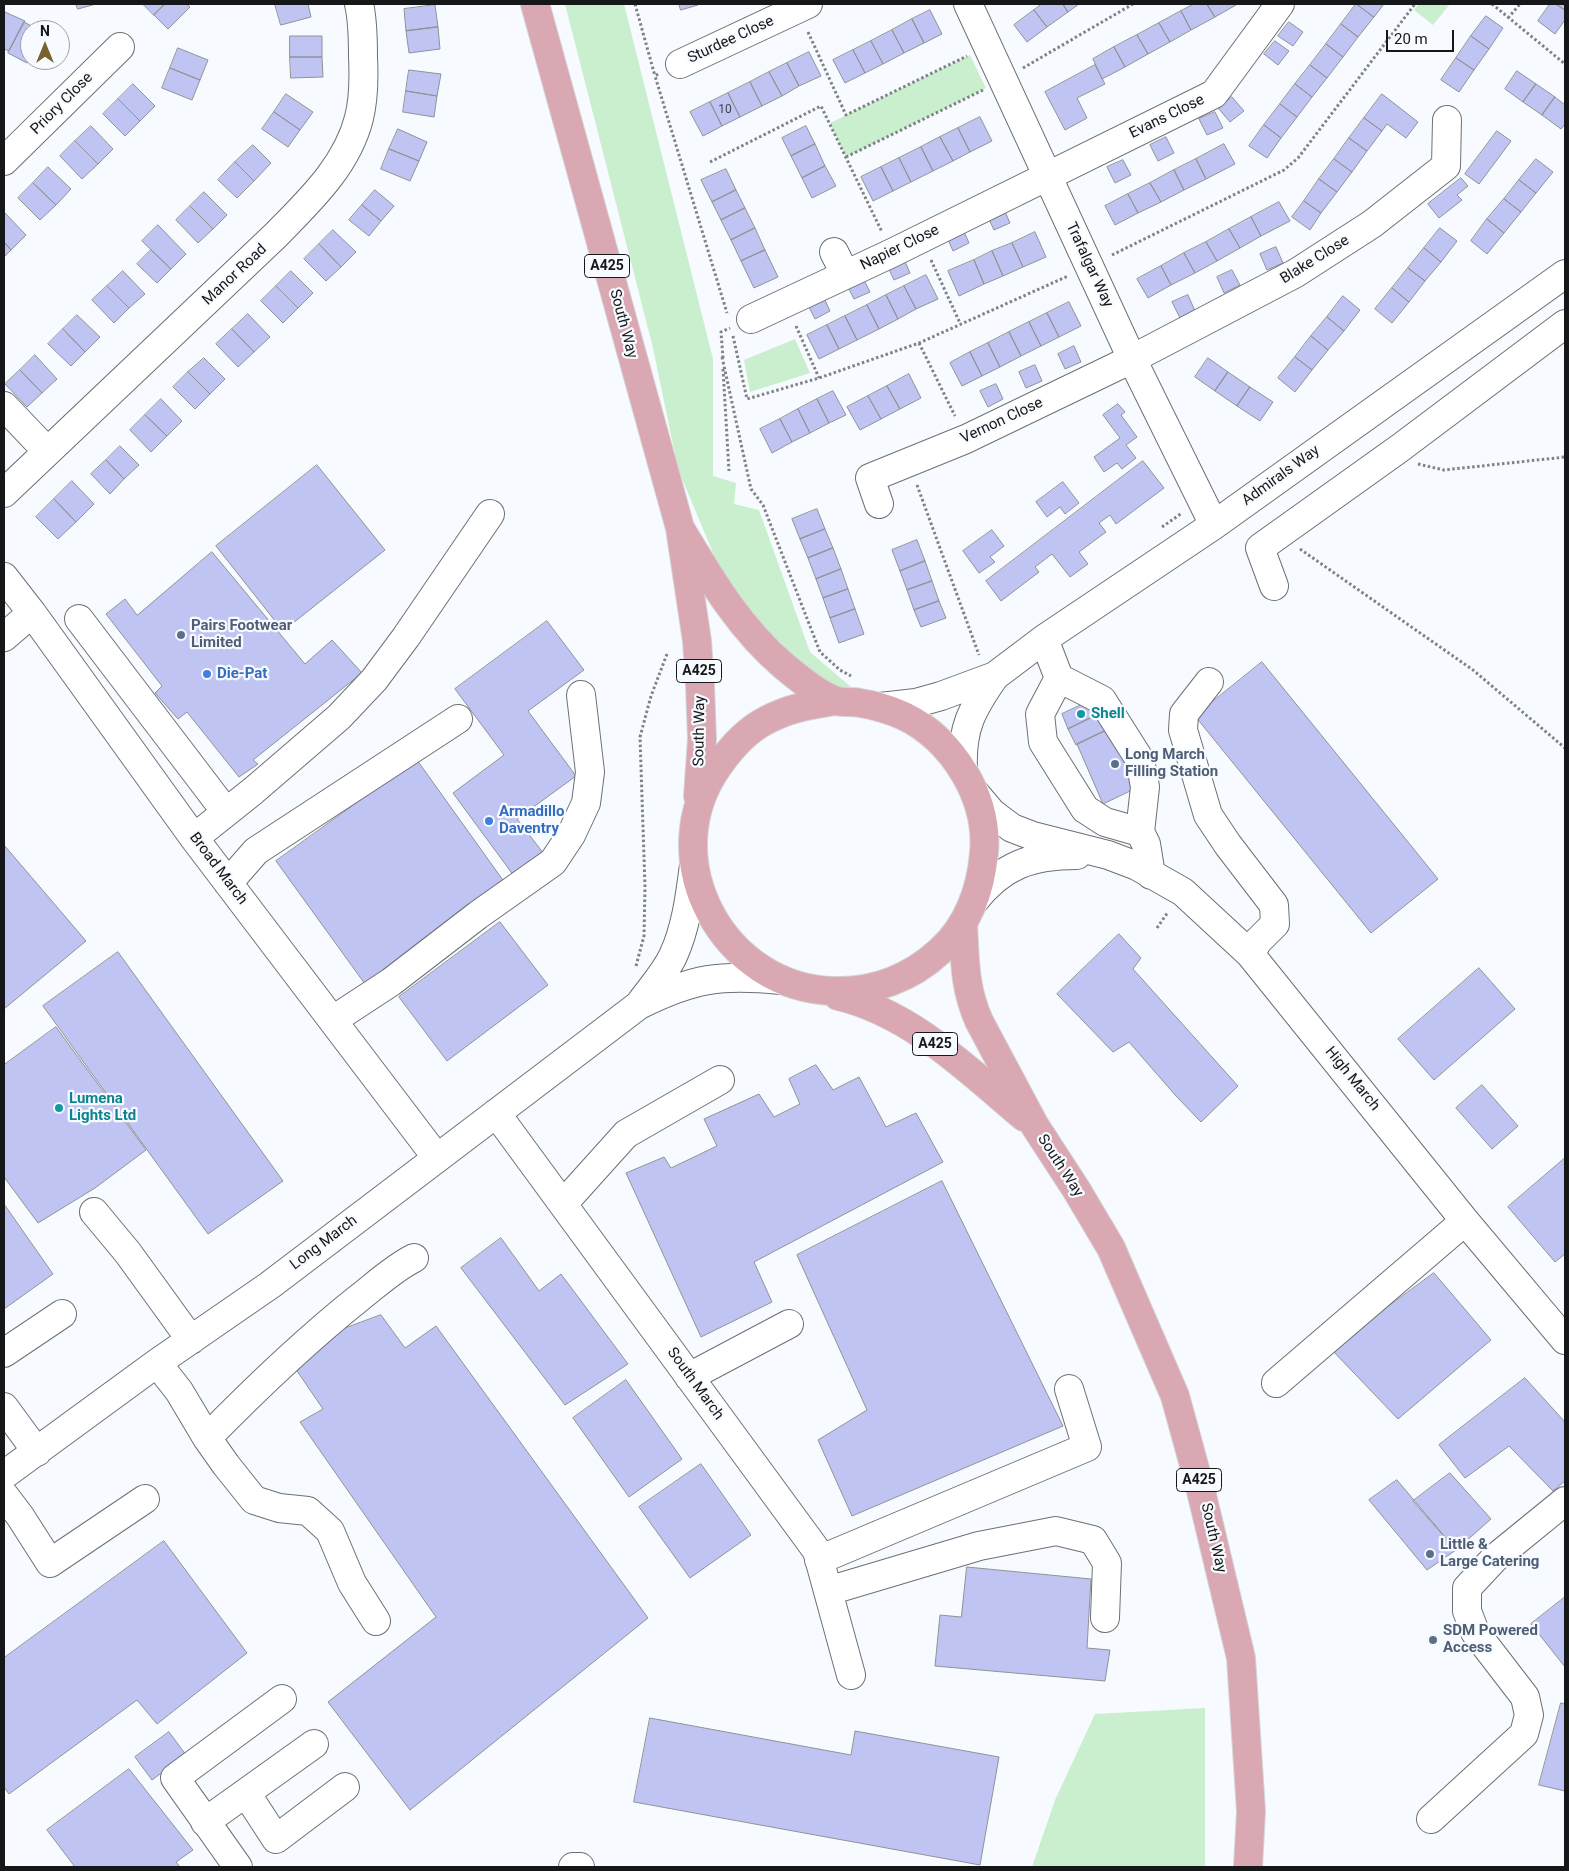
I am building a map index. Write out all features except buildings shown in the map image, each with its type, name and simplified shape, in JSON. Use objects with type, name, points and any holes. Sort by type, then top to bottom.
[{"type":"main road","name":"South Way","points":[[535,4],[680,528],[697,640],[700,686],[702,739],[696,814]]},
{"type":"main road","name":"South Way","points":[[680,528],[717,589],[738,619],[784,666],[807,684],[836,701]]},
{"type":"main road","points":[[836,701],[859,702],[880,707],[905,717],[927,731],[947,749],[963,770],[975,794],[982,820],[985,847],[982,874],[968,912],[942,950],[915,970],[885,985],[852,992],[818,991],[780,980],[748,961],[722,934],[703,901],[694,865],[693,839],[696,814],[710,778],[732,747],[762,722],[798,706],[836,701]]},
{"type":"main road","name":"South Way","points":[[968,912],[966,978],[973,1007],[1035,1126],[1111,1248],[1175,1396],[1200,1486],[1241,1658],[1251,1811],[1248,1867]]},
{"type":"main road","name":"South Way","points":[[818,991],[864,1003],[910,1026],[940,1048],[1035,1126]]},
{"type":"street","name":"Manor Road","points":[[4,492],[276,235],[314,197],[333,172],[348,146],[359,118],[364,84],[360,4]]},
{"type":"street","name":"Trafalgar Way","points":[[968,4],[1132,359],[1214,524]]},
{"type":"street","name":"Evans Close","points":[[1048,176],[1214,94],[1280,4]]},
{"type":"street","name":"Sturdee Close","points":[[680,64],[803,6]]},
{"type":"street","name":"Priory Close","points":[[4,161],[120,46]]},
{"type":"street","name":"Blake Close","points":[[1132,359],[1296,273],[1372,224],[1446,166],[1447,120]]},
{"type":"street","name":"Napier Close","points":[[741,323],[785,303],[840,263],[892,253],[1048,176]]},
{"type":"street","name":"Admirals Way","points":[[880,707],[916,703],[941,696],[988,667],[1044,639],[1214,524],[1565,274]]},
{"type":"street","points":[[1274,586],[1260,548],[1400,448],[1565,324]]},
{"type":"street","name":"Vernon Close","points":[[879,504],[870,478],[966,439],[1132,359]]},
{"type":"street","points":[[4,406],[48,452]]},
{"type":"street","points":[[194,838],[254,791],[339,717],[374,680],[406,637],[490,514]]},
{"type":"street","name":"Broad March","points":[[4,576],[194,838],[437,1158]]},
{"type":"street","points":[[4,637],[32,613]]},
{"type":"street","points":[[79,620],[226,812]]},
{"type":"street","points":[[1044,639],[1059,678],[1102,700],[1140,760],[1145,787],[1140,832],[1146,844],[1151,875]]},
{"type":"street","name":"Admirals Way","points":[[963,770],[962,750],[969,720],[988,667]]},
{"type":"street","points":[[1059,678],[1040,714],[1043,742],[1085,809],[1105,822],[1140,832]]},
{"type":"street","points":[[1209,682],[1184,714],[1183,730],[1208,814],[1228,846],[1274,905],[1274,924],[1258,941],[1250,954]]},
{"type":"street","points":[[332,1020],[391,982],[478,915],[553,862],[571,834],[586,803],[590,772],[581,695]]},
{"type":"street","points":[[228,883],[256,852],[458,719]]},
{"type":"street","name":"High March","points":[[975,794],[992,813],[1012,828],[1033,836],[1108,855],[1137,866],[1183,892],[1250,954],[1565,1340]]},
{"type":"street","name":"High March","points":[[968,912],[996,877],[1033,859],[1056,855],[1108,855]]},
{"type":"street","name":"Long March","points":[[639,1005],[672,958],[680,938],[686,916],[694,865]]},
{"type":"street","name":"Long March","points":[[4,1475],[157,1363],[270,1285],[639,1005],[667,991],[713,978],[735,976],[780,980]]},
{"type":"street","points":[[563,1204],[626,1134],[720,1080]]},
{"type":"street","name":"South March","points":[[496,1113],[817,1551],[852,1675]]},
{"type":"street","points":[[94,1212],[128,1253],[192,1340]]},
{"type":"street","points":[[1276,1383],[1466,1221]]},
{"type":"street","points":[[208,1438],[261,1383],[298,1349],[401,1265],[414,1258]]},
{"type":"street","points":[[4,1353],[62,1314]]},
{"type":"street","points":[[690,1377],[789,1324]]},
{"type":"street","points":[[157,1363],[179,1391],[208,1438],[254,1500],[279,1508],[308,1511],[330,1531],[352,1583],[376,1621]]},
{"type":"street","points":[[819,1560],[1087,1447],[1070,1389]]},
{"type":"street","points":[[4,1407],[37,1452]]},
{"type":"street","points":[[4,1495],[50,1563],[145,1499]]},
{"type":"street","points":[[1431,1820],[1524,1734],[1529,1715],[1525,1697],[1475,1632],[1467,1611],[1467,1588],[1495,1558],[1565,1501]]},
{"type":"street","points":[[828,1591],[979,1546],[1056,1531],[1093,1540],[1107,1563],[1105,1618]]},
{"type":"street","points":[[232,1858],[175,1778],[282,1699]]},
{"type":"street","points":[[205,1822],[314,1744]]},
{"type":"street","points":[[246,1793],[276,1839],[344,1787]]},
{"type":"street","points":[[573,1867],[580,1867]]},
{"type":"path","points":[[635,4],[655,76],[741,323],[747,400],[819,378],[919,343],[1089,266],[1284,170],[1298,158],[1415,4]]},
{"type":"path","points":[[1492,4],[1565,64]]},
{"type":"path","points":[[1508,18],[1520,4]]},
{"type":"path","points":[[803,6],[846,116],[987,46]]},
{"type":"path","points":[[655,76],[680,64]]},
{"type":"path","points":[[710,162],[822,106],[892,253]]},
{"type":"path","points":[[921,238],[960,323]]},
{"type":"path","points":[[785,303],[819,378]]},
{"type":"path","points":[[729,471],[721,332],[741,323]]},
{"type":"path","points":[[919,343],[966,439]]},
{"type":"path","points":[[722,357],[751,489],[763,505],[820,652],[840,670],[856,679]]},
{"type":"path","points":[[1400,448],[1420,465],[1444,470],[1565,457]]},
{"type":"path","points":[[909,462],[988,667]]},
{"type":"path","points":[[1162,527],[1201,499]]},
{"type":"path","points":[[1297,548],[1473,670],[1565,748]]},
{"type":"path","points":[[634,972],[644,936],[645,887],[640,737],[651,696],[667,654]]},
{"type":"path","points":[[1157,928],[1172,906]]},
{"type":"green space","points":[[565,4],[624,4],[713,359],[713,476],[736,483],[734,504],[759,510],[810,652],[851,687],[836,690],[793,665],[723,577],[678,469],[653,348]]},
{"type":"green space","points":[[1419,4],[1450,4],[1433,25],[1414,10]]},
{"type":"green space","points":[[970,55],[986,88],[846,157],[830,123]]},
{"type":"green space","points":[[795,339],[810,373],[750,392],[744,360]]},
{"type":"green space","points":[[1205,1708],[1205,1867],[1032,1867],[1055,1800],[1095,1714]]},
{"type":"place","name":"Pairs Footwear Limited","points":[[181,635]]},
{"type":"place","name":"Die-Pat","points":[[207,674]]},
{"type":"place","name":"Shell","points":[[1081,714]]},
{"type":"place","name":"Long March Filling Station","points":[[1115,764]]},
{"type":"place","name":"Armadillo Daventry","points":[[489,821]]},
{"type":"place","name":"Lumena Lights Ltd","points":[[59,1108]]},
{"type":"place","name":"Little & Large Catering","points":[[1430,1554]]},
{"type":"place","name":"SDM Powered Access","points":[[1433,1640]]}]
